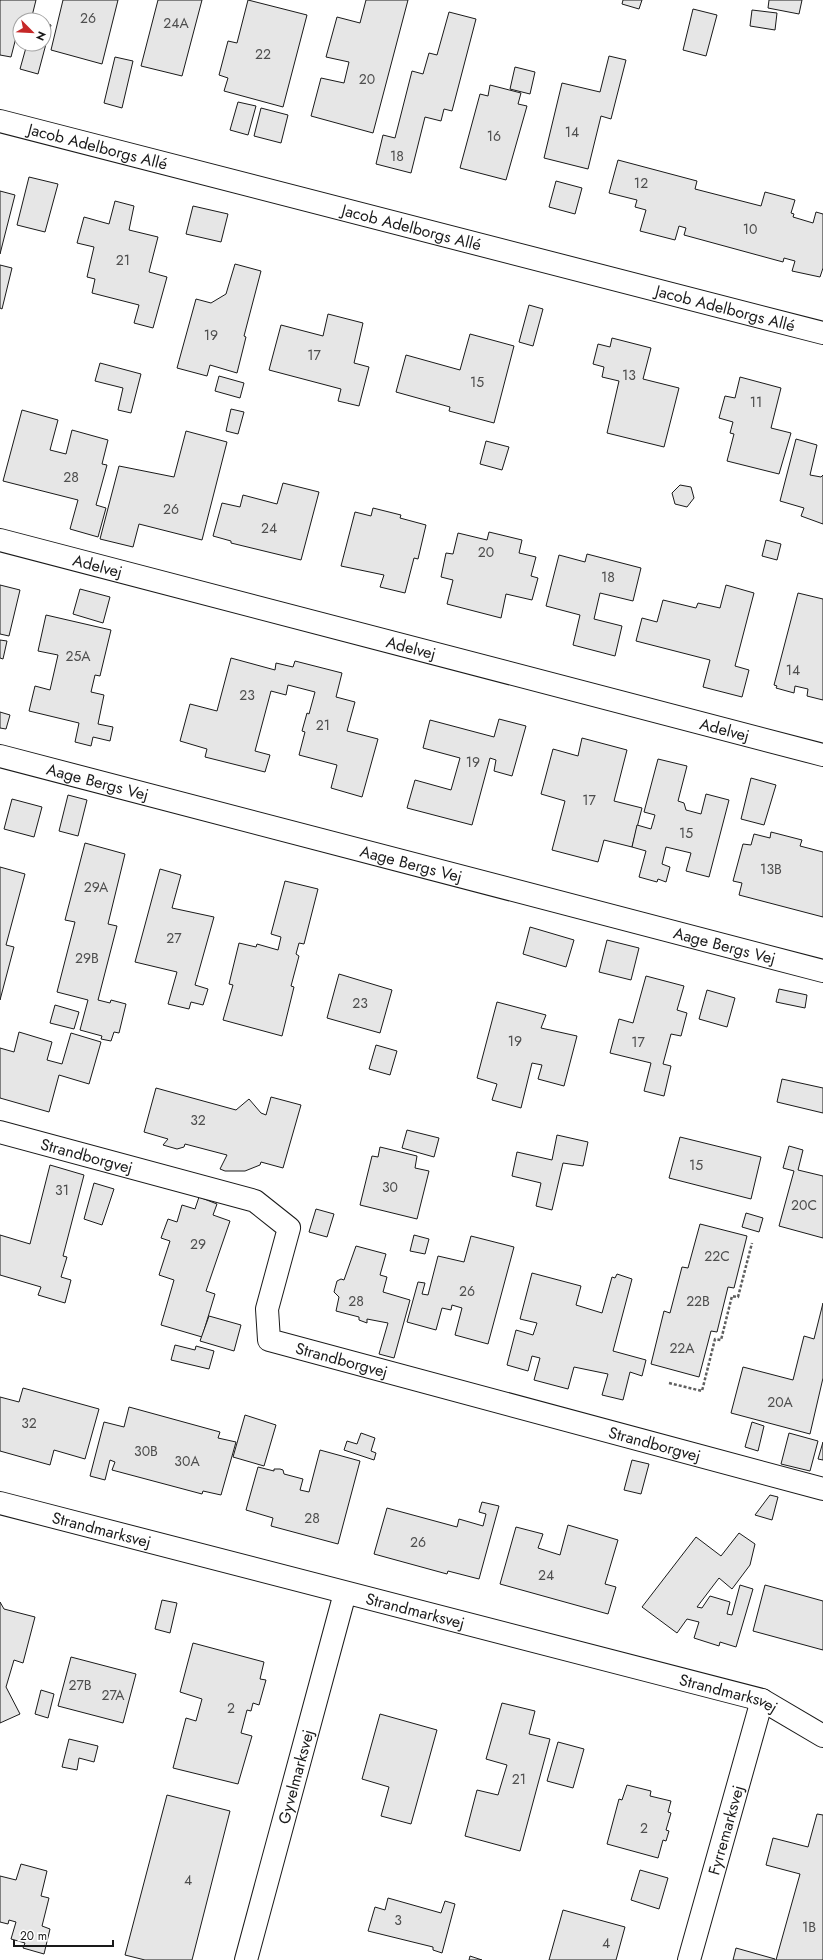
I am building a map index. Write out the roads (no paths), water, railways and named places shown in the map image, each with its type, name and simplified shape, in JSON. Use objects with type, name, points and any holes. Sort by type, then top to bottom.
[{"type":"street","name":"Jacob Adelborgs Allé","points":[[0,121],[823,333]]},
{"type":"street","name":"Adelvej","points":[[0,540],[823,755]]},
{"type":"street","name":"Aage Bergs Vej","points":[[0,756],[823,971]]},
{"type":"street","name":"Strandborgvej","points":[[0,1132],[255,1201],[289,1228],[267,1309],[269,1340],[823,1489]]},
{"type":"street","name":"Strandmarksvej","points":[[0,1503],[762,1700],[823,1736]]},
{"type":"street","name":"Gyvelmarksvej","points":[[246,1960],[345,1593]]},
{"type":"street","name":"Fyrremarksvej","points":[[689,1960],[762,1700]]}]
